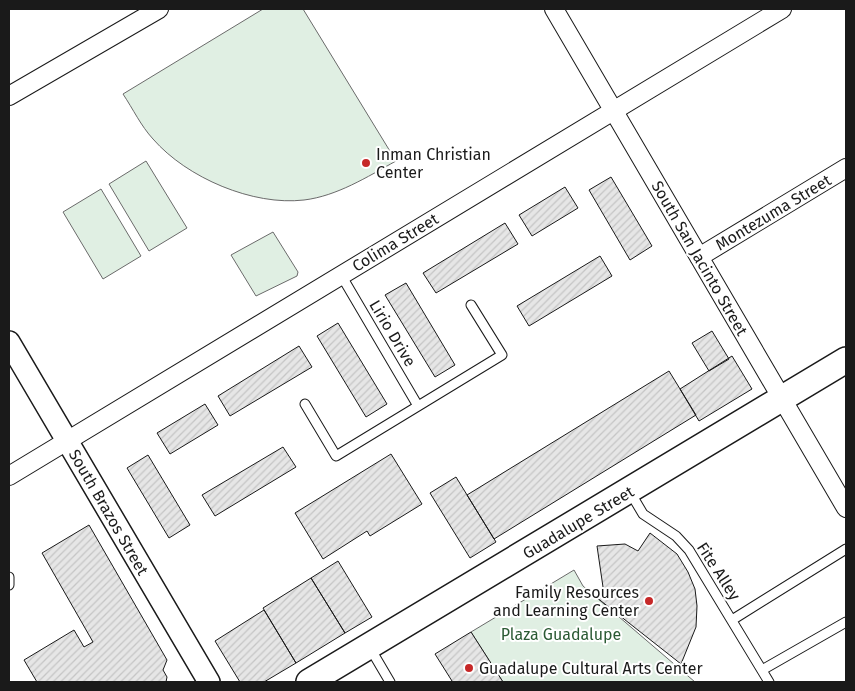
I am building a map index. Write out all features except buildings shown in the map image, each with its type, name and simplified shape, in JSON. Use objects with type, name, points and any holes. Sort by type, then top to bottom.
[{"type":"main road","name":"Guadalupe Street","points":[[309,682],[846,360]]},
{"type":"street","points":[[9,96],[159,9]]},
{"type":"street","name":"South San Jacinto Street","points":[[554,9],[846,508]]},
{"type":"street","name":"Colima Street","points":[[9,476],[782,9]]},
{"type":"street","name":"Montezuma Street","points":[[699,257],[846,168]]},
{"type":"street","name":"South Brazos Street","points":[[9,342],[209,682]]},
{"type":"lane","name":"Lirio Drive","points":[[341,275],[418,406]]},
{"type":"lane","points":[[305,404],[336,456],[502,355],[472,305]]},
{"type":"lane","name":"Fite Alley","points":[[629,491],[643,514],[652,522],[676,536],[689,550],[769,682]]},
{"type":"lane","points":[[732,620],[846,549]]},
{"type":"lane","points":[[9,577],[9,585]]},
{"type":"lane","points":[[762,670],[846,622]]},
{"type":"lane","points":[[369,646],[390,682]]},
{"type":"green space","points":[[263,9],[303,9],[396,161],[340,190],[316,198],[284,201],[243,194],[202,177],[167,153],[153,139],[123,94]]},
{"type":"green space","points":[[146,161],[187,228],[149,251],[109,184]]},
{"type":"green space","points":[[101,189],[141,256],[103,279],[63,212]]},
{"type":"green space","points":[[273,232],[298,272],[297,276],[256,296],[231,255]]},
{"type":"green space","name":"Plaza Guadalupe","points":[[574,570],[583,586],[695,682],[503,682],[471,632]]},
{"type":"place","name":"Inman Christian Center","points":[[366,163]]},
{"type":"place","name":"Family Resources and Learning Center","points":[[649,601]]},
{"type":"place","name":"Guadalupe Cultural Arts Center","points":[[469,668]]}]
